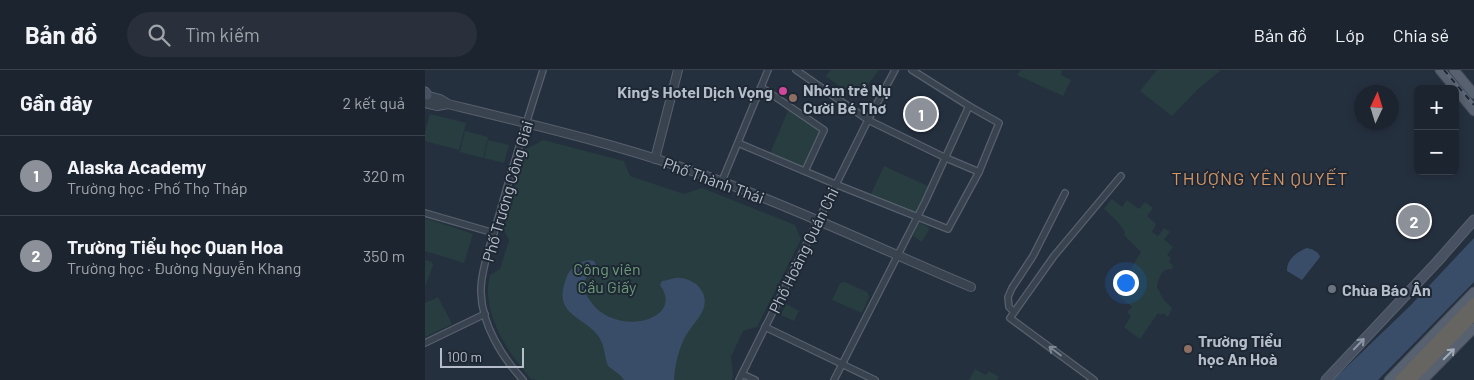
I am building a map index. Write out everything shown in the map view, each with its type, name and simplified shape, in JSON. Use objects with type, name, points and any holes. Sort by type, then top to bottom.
[{"type":"highway","points":[[1411,380],[1434,349],[1474,303]]},
{"type":"highway","points":[[1399,380],[1474,314]]},
{"type":"main road","points":[[1440,70],[1474,111]]},
{"type":"main road","points":[[1454,70],[1474,94]]},
{"type":"main road","points":[[1326,380],[1474,220]]},
{"type":"main road","points":[[1389,380],[1474,292]]},
{"type":"main road","points":[[1423,380],[1474,328]]},
{"type":"street","name":"Phố Trương Công Giai","points":[[523,380],[499,349],[494,338],[485,314],[481,296],[481,285],[526,123],[543,70]]},
{"type":"street","points":[[655,159],[678,70]]},
{"type":"street","points":[[722,181],[768,70]]},
{"type":"street","points":[[796,70],[868,120],[945,158],[979,172]]},
{"type":"street","name":"Phố Hoàng Quán Chi","points":[[741,377],[835,184],[895,70]]},
{"type":"street","points":[[738,143],[949,229],[979,172],[999,123],[912,70]]},
{"type":"street","points":[[761,87],[824,130],[805,171]]},
{"type":"street","name":"Phố Thành Thái","points":[[425,96],[440,99],[448,104],[526,123],[655,159],[722,181],[896,256],[973,285]]},
{"type":"street","points":[[834,380],[929,195],[969,106]]},
{"type":"street","points":[[1094,380],[1009,318],[1054,256],[1121,176]]},
{"type":"street","points":[[1014,312],[1009,307],[1008,297],[1030,262],[1065,193]]},
{"type":"street","points":[[425,213],[494,234]]},
{"type":"street","points":[[425,343],[485,314]]},
{"type":"street","points":[[765,327],[875,380]]},
{"type":"street","points":[[741,377],[755,380]]},
{"type":"green space","points":[[831,70],[879,70],[857,99],[826,76]]},
{"type":"green space","points":[[1021,70],[1062,70],[1061,75],[1071,80],[1063,96],[1017,75]]},
{"type":"green space","points":[[1157,70],[1221,70],[1197,90],[1172,116],[1140,91]]},
{"type":"green space","points":[[790,106],[823,128],[805,171],[769,156]]},
{"type":"green space","points":[[430,114],[466,123],[459,150],[425,141]]},
{"type":"green space","points":[[465,131],[488,137],[483,158],[460,152]]},
{"type":"green space","points":[[488,140],[509,145],[504,163],[484,158]]},
{"type":"green space","name":"Công viên Cầu Giấy","points":[[543,140],[624,161],[630,176],[684,194],[702,188],[795,225],[801,239],[757,327],[743,331],[731,357],[732,380],[538,380],[531,379],[522,369],[498,331],[489,303],[488,289],[490,275],[500,269],[509,240],[503,229],[525,150]]},
{"type":"green space","points":[[884,166],[932,188],[917,216],[869,198]]},
{"type":"green space","points":[[1112,199],[1122,207],[1127,200],[1139,209],[1145,202],[1153,208],[1147,216],[1156,224],[1152,232],[1158,236],[1164,228],[1170,232],[1164,239],[1173,247],[1167,255],[1171,258],[1169,262],[1173,266],[1172,269],[1165,270],[1161,274],[1157,287],[1163,299],[1172,308],[1168,317],[1163,313],[1161,315],[1158,313],[1140,339],[1124,327],[1131,316],[1127,312],[1132,307],[1118,295],[1121,290],[1118,287],[1132,271],[1131,269],[1141,252],[1124,235],[1125,232],[1117,221],[1104,209]]},
{"type":"green space","points":[[425,218],[473,234],[464,263],[425,251]]},
{"type":"green space","points":[[918,222],[930,228],[922,242],[913,236]]},
{"type":"green space","points":[[425,260],[432,262],[433,265],[425,287]]},
{"type":"green space","points":[[845,282],[867,292],[869,297],[862,313],[832,300],[840,283]]},
{"type":"green space","points":[[438,297],[452,324],[425,337],[425,303]]},
{"type":"green space","points":[[786,304],[799,311],[794,321],[781,315]]},
{"type":"green space","points":[[975,369],[986,375],[989,371],[999,377],[997,380],[969,380]]},
{"type":"water","points":[[1474,238],[1474,282],[1378,380],[1333,380],[1410,306]]},
{"type":"water","points":[[1307,248],[1317,252],[1320,257],[1302,280],[1287,271],[1287,267],[1293,257]]},
{"type":"water","points":[[589,260],[594,261],[596,265],[585,282],[586,294],[602,313],[616,319],[631,322],[645,320],[656,315],[664,307],[666,297],[660,285],[662,281],[678,278],[686,279],[700,288],[705,298],[705,304],[682,344],[677,359],[674,380],[624,380],[608,366],[599,337],[572,314],[563,301],[563,291],[567,275],[575,266]]},
{"type":"railway","points":[[1444,70],[1474,105]]},
{"type":"place","name":"King's Hotel Dịch Vọng","points":[[783,91]]},
{"type":"place","name":"Nhóm trẻ Nụ Cười Bé Thơ","points":[[793,98]]},
{"type":"place","name":"Alaska Academy","points":[[921,114]]},
{"type":"place","name":"Trường Tiểu học Quan Hoa","points":[[1414,221]]},
{"type":"place","name":"Chùa Báo Ân","points":[[1332,289]]},
{"type":"place","name":"Trường Tiểu học An Hoà","points":[[1188,349]]},
{"type":"district","name":"THƯỢNG YÊN QUYẾT","points":[[1260,178]]}]
